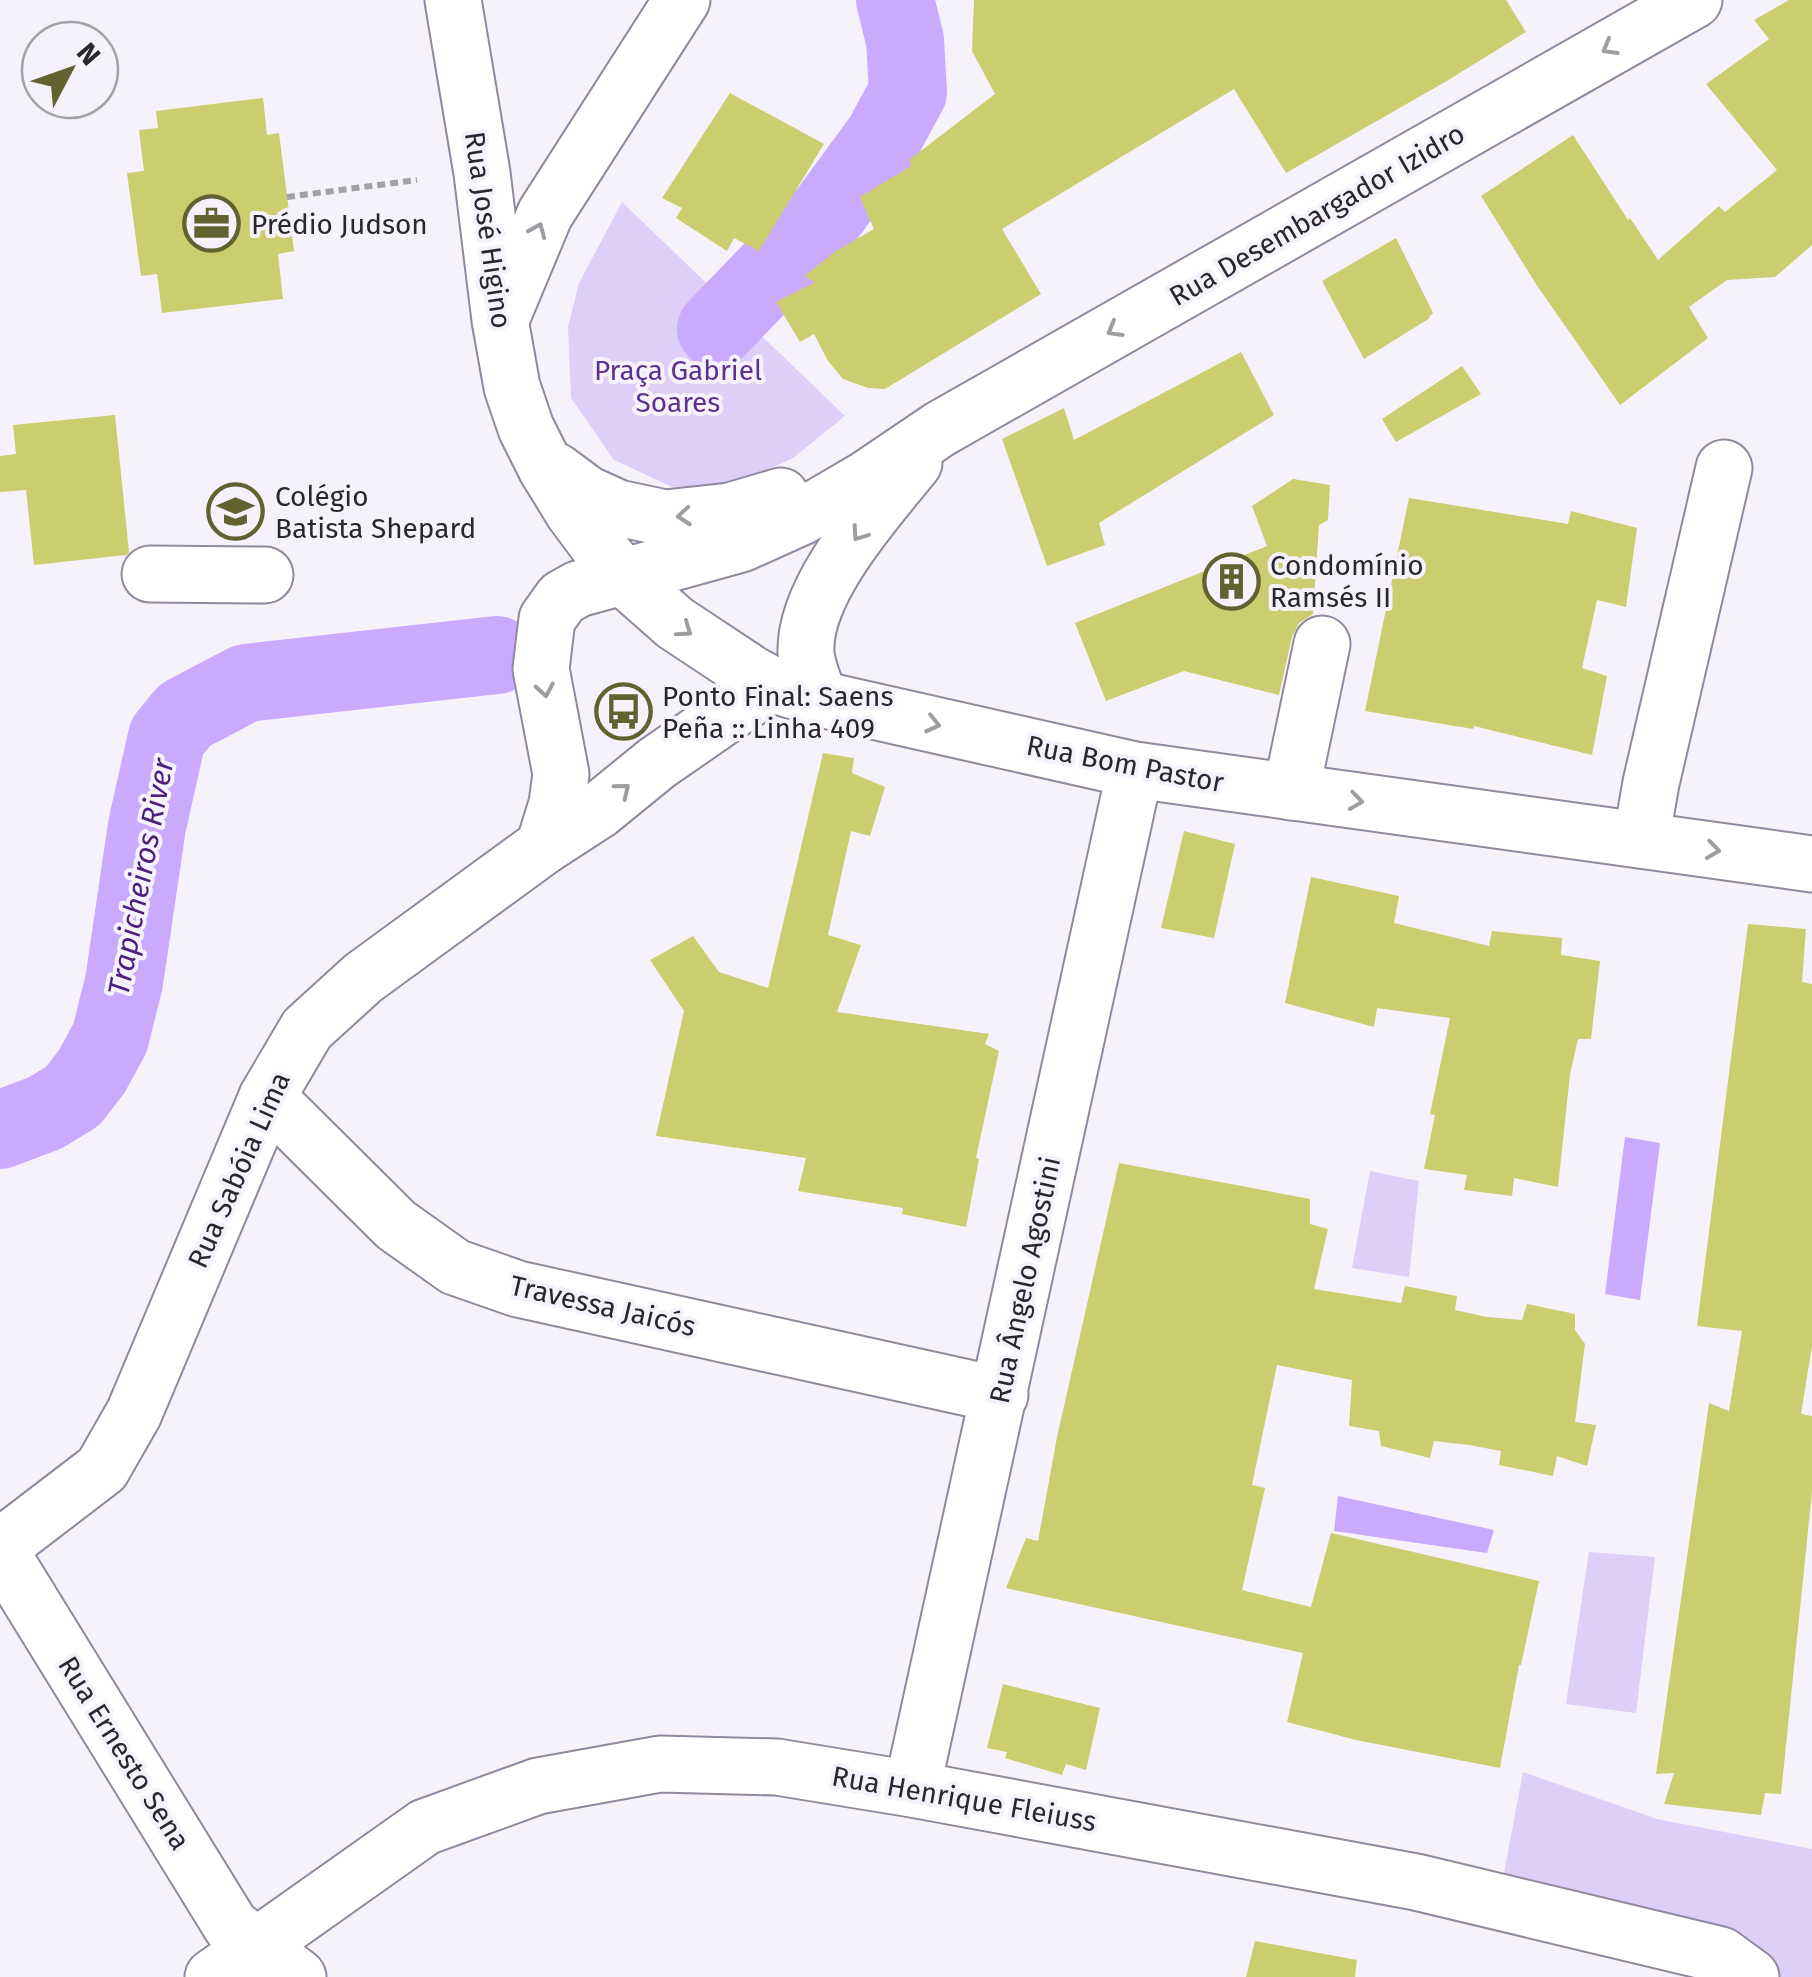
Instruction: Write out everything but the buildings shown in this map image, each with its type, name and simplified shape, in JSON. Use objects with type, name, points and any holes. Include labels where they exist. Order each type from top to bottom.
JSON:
[{"type":"street","name":"Rua José Higino","points":[[453,0],[512,387],[540,454]]},
{"type":"street","points":[[500,320],[545,214],[682,0]]},
{"type":"street","name":"Rua Desembargador Izidro","points":[[624,578],[742,544],[786,524],[940,430],[1694,0]]},
{"type":"street","points":[[795,691],[806,655],[810,621],[822,590],[860,532],[940,430]]},
{"type":"street","name":"Rua Desembargador Izidro","points":[[540,454],[562,477],[587,494],[618,508],[665,518],[730,512],[792,492],[940,430]]},
{"type":"street","name":"Rua Bom Pastor","points":[[540,454],[573,512],[624,578],[675,623],[752,674],[795,691],[1135,770],[1812,864]]},
{"type":"street","points":[[1641,840],[1724,468]]},
{"type":"street","points":[[150,574],[264,575]]},
{"type":"street","points":[[544,846],[557,804],[560,774],[542,669],[547,619],[568,594],[624,578]]},
{"type":"street","points":[[1290,792],[1322,644]]},
{"type":"street","name":"Rua Sabóia Lima","points":[[0,1549],[102,1468],[118,1441],[134,1413],[267,1097],[307,1029],[363,978],[598,810],[657,763],[795,691]]},
{"type":"street","name":"Rua Ângelo Agostini","points":[[912,1789],[1135,770]]},
{"type":"street","name":"Travessa Jaicós","points":[[267,1097],[396,1225],[455,1267],[518,1289],[1000,1395]]},
{"type":"street","name":"Rua Ernesto Sena","points":[[0,1549],[231,1926],[278,1962]]},
{"type":"street","name":"Rua Henrique Fleiuss","points":[[213,1977],[278,1962],[425,1827],[538,1786],[660,1764],[777,1767],[1416,1882],[1721,1955],[1751,1977]]},
{"type":"path","points":[[287,196],[417,180]]},
{"type":"green space","name":"Praça Gabriel Soares","points":[[622,202],[845,416],[793,458],[734,485],[681,491],[614,460],[571,398],[568,327],[579,283]]},
{"type":"green space","points":[[1370,1171],[1419,1181],[1409,1277],[1352,1268]]},
{"type":"green space","points":[[1589,1552],[1655,1557],[1636,1713],[1566,1704]]},
{"type":"green space","points":[[1523,1772],[1657,1819],[1812,1849],[1812,1977],[1770,1977],[1501,1889]]},
{"type":"shaded area","points":[[1625,1137],[1660,1143],[1640,1300],[1605,1294]]},
{"type":"shaded area","points":[[1338,1496],[1494,1530],[1487,1553],[1334,1531]]},
{"type":"waterway","name":"Trapicheiros River","points":[[716,329],[828,213],[883,138],[908,92],[905,40],[895,0]]},
{"type":"waterway","name":"Trapicheiros River","points":[[0,1130],[45,1113],[73,1096],[110,1038],[124,982],[147,826],[167,737],[185,715],[246,683],[497,655]]},
{"type":"place","name":"Prédio Judson","points":[[212,224]]},
{"type":"place","name":"Colégio Batista Shepard","points":[[236,512]]},
{"type":"place","name":"Condomínio Ramsés II","points":[[1231,581]]},
{"type":"place","name":"Ponto Final: Saens Peña :: Linha 409","points":[[623,712]]}]
